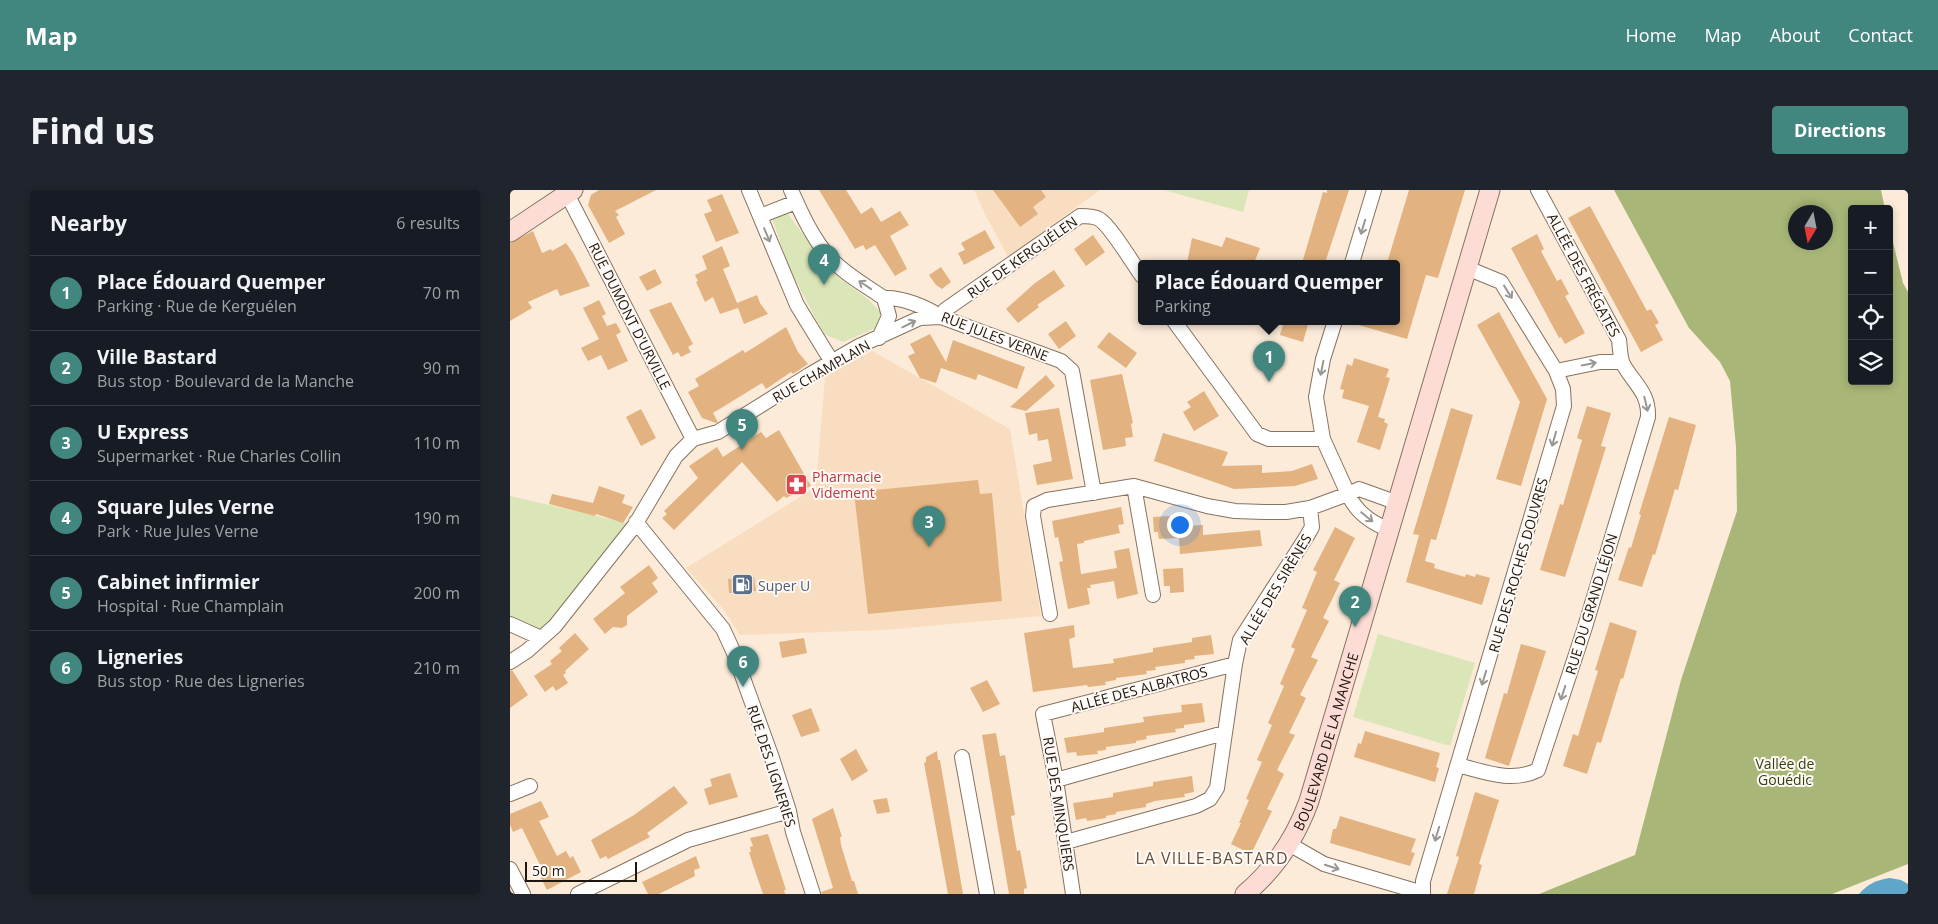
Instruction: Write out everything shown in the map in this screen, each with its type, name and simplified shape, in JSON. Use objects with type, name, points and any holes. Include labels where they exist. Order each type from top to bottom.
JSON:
[{"type":"street","points":[[748,190],[797,305],[832,362]]},
{"type":"street","points":[[1353,260],[1374,190]]},
{"type":"street","name":"BOULEVARD DE LA MANCHE","points":[[1245,894],[1272,868],[1303,820],[1490,190]]},
{"type":"street","name":"ALLÉE DES FRÉGATES","points":[[1538,190],[1619,340],[1622,362]]},
{"type":"street","points":[[510,232],[569,191]]},
{"type":"street","name":"RUE DUMONT D'URVILLE","points":[[569,191],[692,439]]},
{"type":"street","points":[[760,216],[794,196]]},
{"type":"street","name":"RUE JULES VERNE","points":[[794,196],[810,228],[830,258],[853,277],[884,298],[901,300],[934,312],[941,317],[1060,361],[1072,371],[1094,492]]},
{"type":"street","name":"RUE DE KERGUÉLEN","points":[[941,317],[945,310],[1080,216],[1090,216],[1099,219],[1107,226],[1138,270]]},
{"type":"street","name":"RUE DES ROCHES DOUVRES","points":[[1289,844],[1324,864],[1423,894],[1423,881],[1564,406],[1563,389],[1556,371],[1502,282],[1468,268]]},
{"type":"street","points":[[879,338],[889,316],[884,298]]},
{"type":"street","name":"RUE CHAMPLAIN","points":[[692,439],[718,432],[859,346],[920,318],[941,317]]},
{"type":"street","points":[[1177,325],[1257,434],[1269,439],[1323,439]]},
{"type":"street","points":[[1334,325],[1323,359],[1316,397],[1323,439],[1352,503],[1366,518],[1390,530]]},
{"type":"street","points":[[1556,371],[1600,362],[1622,362]]},
{"type":"street","name":"RUE DU GRAND LÉJON","points":[[1458,765],[1509,777],[1528,775],[1538,770],[1585,627],[1648,417],[1648,407],[1642,390],[1622,362]]},
{"type":"street","points":[[510,662],[528,651],[555,626],[636,522],[676,456],[692,439]]},
{"type":"street","points":[[1134,486],[1153,595]]},
{"type":"street","points":[[1050,614],[1033,516],[1034,506],[1048,500],[1134,486],[1208,506],[1235,511],[1286,512],[1310,508],[1359,489],[1398,503]]},
{"type":"street","name":"ALLÉE DES SIRÈNES","points":[[1066,842],[1196,806],[1210,799],[1217,788],[1224,733],[1240,640],[1312,527],[1310,508]]},
{"type":"street","name":"RUE DES LIGNERIES","points":[[636,522],[723,628],[740,668],[789,811],[793,832],[813,894]]},
{"type":"street","points":[[510,624],[541,638]]},
{"type":"street","name":"ALLÉE DES ALBATROS","points":[[1043,714],[1235,664]]},
{"type":"street","name":"RUE DES MINQUIERS","points":[[1043,714],[1056,780],[1073,894]]},
{"type":"street","points":[[1056,780],[1224,733]]},
{"type":"street","points":[[962,757],[987,894]]},
{"type":"street","points":[[510,794],[530,786]]},
{"type":"street","points":[[578,894],[688,840],[789,811]]},
{"type":"street","points":[[510,868],[522,894]]},
{"type":"shaded area","points":[[974,190],[1100,190],[1008,257]]},
{"type":"shaded area","points":[[872,351],[1010,429],[1041,616],[883,630],[740,635],[724,610],[686,568],[816,487],[825,377]]},
{"type":"green space","points":[[1164,190],[1249,190],[1243,212]]},
{"type":"green space","name":"Vallée de Gouédic","points":[[1614,190],[1881,190],[1884,205],[1848,205],[1848,385],[1893,385],[1893,242],[1903,283],[1908,292],[1908,864],[1832,894],[1539,894],[1635,855],[1681,680],[1737,511],[1736,447],[1730,381],[1720,362],[1689,328]]},
{"type":"green space","points":[[788,214],[830,271],[869,300],[881,313],[876,328],[843,342],[824,334],[790,270],[772,218]]},
{"type":"green space","points":[[510,496],[635,525],[541,638],[510,624]]},
{"type":"green space","points":[[1378,634],[1475,663],[1450,746],[1353,717]]},
{"type":"water","points":[[1890,878],[1901,880],[1908,884],[1908,894],[1859,894],[1873,883]]},
{"type":"building","points":[[599,190],[656,190],[615,211],[619,215],[616,217],[625,234],[609,243],[588,205],[591,195]]},
{"type":"building","points":[[819,190],[846,190],[861,214],[872,207],[881,222],[900,211],[909,225],[890,236],[907,269],[895,276],[875,245],[866,250],[863,245],[855,249]]},
{"type":"building","points":[[993,190],[1041,190],[1046,197],[1033,207],[1038,214],[1020,227]]},
{"type":"building","points":[[1327,190],[1349,190],[1326,260],[1303,260],[1323,192],[1327,193]]},
{"type":"building","points":[[1409,190],[1465,190],[1438,278],[1426,275],[1407,339],[1358,325],[1400,325],[1400,260],[1388,260]]},
{"type":"building","points":[[722,194],[739,233],[716,242],[704,214],[712,211],[707,200]]},
{"type":"building","points":[[1590,206],[1647,311],[1651,309],[1659,323],[1655,325],[1663,340],[1641,352],[1568,218]]},
{"type":"building","points":[[985,230],[995,248],[964,265],[958,253],[965,250],[961,243]]},
{"type":"building","points":[[533,231],[542,253],[551,249],[552,251],[566,243],[590,286],[560,296],[557,289],[528,302],[532,308],[510,321],[510,243]]},
{"type":"building","points":[[1537,234],[1544,249],[1541,251],[1557,281],[1561,279],[1569,294],[1565,296],[1585,333],[1565,344],[1561,337],[1559,338],[1511,248]]},
{"type":"building","points":[[1093,235],[1105,252],[1086,266],[1074,249]]},
{"type":"building","points":[[1226,237],[1260,248],[1255,260],[1188,260],[1192,238],[1222,247]]},
{"type":"building","points":[[722,246],[730,266],[723,269],[737,303],[757,295],[768,314],[744,324],[738,308],[720,314],[713,297],[705,302],[695,275],[707,269],[702,256]]},
{"type":"building","points":[[941,267],[951,282],[942,289],[936,285],[929,275]]},
{"type":"building","points":[[655,269],[662,283],[647,291],[639,277]]},
{"type":"building","points":[[1054,270],[1065,286],[1037,305],[1039,307],[1018,323],[1006,309],[1035,283]]},
{"type":"building","points":[[599,300],[606,314],[602,316],[607,326],[616,323],[621,332],[616,335],[628,361],[608,370],[601,355],[588,361],[581,348],[599,339],[583,308]]},
{"type":"building","points":[[671,302],[693,344],[688,347],[691,352],[681,357],[678,352],[673,355],[649,310]]},
{"type":"building","points":[[1499,312],[1547,399],[1521,486],[1496,479],[1520,402],[1477,325]]},
{"type":"building","points":[[1066,321],[1076,336],[1059,349],[1048,334]]},
{"type":"building","points":[[1283,325],[1308,325],[1303,342],[1280,335]]},
{"type":"building","points":[[786,327],[798,352],[808,364],[793,374],[791,372],[766,389],[762,383],[713,413],[718,422],[702,418],[688,392],[699,386],[695,379],[743,350],[745,353]]},
{"type":"building","points":[[1109,332],[1137,353],[1126,368],[1097,347]]},
{"type":"building","points":[[930,334],[946,362],[953,340],[1025,367],[1017,389],[978,374],[976,380],[941,368],[936,383],[920,378],[908,356],[915,353],[910,344]]},
{"type":"building","points":[[1354,358],[1389,369],[1386,377],[1390,378],[1378,417],[1385,419],[1384,422],[1388,424],[1380,450],[1357,442],[1369,406],[1342,398],[1344,390],[1340,389],[1347,364],[1352,366]]},
{"type":"building","points":[[1122,374],[1133,423],[1131,424],[1133,437],[1125,438],[1126,446],[1103,450],[1090,380]]},
{"type":"building","points":[[1046,375],[1055,386],[1026,411],[1010,407]]},
{"type":"building","points":[[1204,391],[1219,416],[1194,431],[1183,412],[1191,407],[1187,402]]},
{"type":"building","points":[[1587,406],[1611,413],[1601,446],[1606,447],[1565,577],[1540,570],[1560,504],[1563,505],[1582,440],[1577,438]]},
{"type":"building","points":[[1059,408],[1073,479],[1037,485],[1033,465],[1052,461],[1048,439],[1038,441],[1037,433],[1029,435],[1025,413]]},
{"type":"building","points":[[1451,408],[1473,415],[1436,540],[1431,539],[1425,561],[1435,564],[1434,568],[1465,577],[1466,574],[1475,577],[1476,574],[1490,578],[1482,605],[1406,582],[1419,535],[1413,534]]},
{"type":"building","points":[[641,409],[656,438],[641,446],[626,417]]},
{"type":"building","points":[[1669,417],[1696,425],[1678,490],[1675,489],[1655,555],[1653,554],[1642,587],[1618,580],[1629,547],[1631,548],[1641,515],[1639,514]]},
{"type":"building","points":[[779,430],[811,486],[786,498],[784,496],[777,502],[742,462],[674,530],[662,518],[667,514],[664,511],[698,478],[689,466],[717,447],[723,457],[761,432],[766,438]]},
{"type":"building","points":[[1163,433],[1228,452],[1222,466],[1262,465],[1262,473],[1292,471],[1312,464],[1318,479],[1295,486],[1234,489],[1154,461]]},
{"type":"building","points":[[978,480],[980,494],[992,493],[1002,601],[868,614],[854,492]]},
{"type":"building","points":[[599,486],[625,495],[622,503],[633,507],[623,523],[596,514],[595,516],[549,504],[552,494],[593,503]]},
{"type":"building","points":[[1121,507],[1124,524],[1118,525],[1120,533],[1077,544],[1081,574],[1117,568],[1114,551],[1129,548],[1138,594],[1117,599],[1114,581],[1090,585],[1091,588],[1087,588],[1090,604],[1068,609],[1059,562],[1063,561],[1058,537],[1055,538],[1052,521]]},
{"type":"building","points":[[1170,516],[1171,527],[1203,525],[1203,535],[1260,530],[1262,546],[1180,554],[1179,538],[1159,539],[1158,532],[1154,532],[1153,517]]},
{"type":"building","points":[[1335,527],[1355,538],[1334,580],[1340,583],[1323,618],[1329,621],[1311,657],[1318,660],[1300,695],[1306,698],[1289,733],[1295,735],[1277,770],[1284,774],[1267,809],[1272,811],[1251,854],[1231,844],[1241,823],[1239,823],[1249,800],[1246,799],[1262,762],[1257,760],[1272,725],[1268,723],[1284,686],[1280,684],[1295,649],[1291,647],[1307,610],[1302,608],[1317,572],[1313,570]]},
{"type":"building","points":[[649,565],[658,578],[652,583],[658,592],[627,616],[627,625],[622,628],[613,627],[605,634],[593,619],[625,593],[620,587]]},
{"type":"building","points":[[1183,568],[1184,592],[1170,593],[1170,586],[1164,586],[1163,569]]},
{"type":"building","name":"Super U","points":[[754,577],[756,591],[729,593],[728,579]]},
{"type":"building","points":[[1610,622],[1637,631],[1601,743],[1597,742],[1587,774],[1563,766],[1573,734],[1578,736],[1598,671],[1595,670]]},
{"type":"building","points":[[1074,625],[1075,637],[1069,639],[1073,668],[1114,663],[1113,659],[1153,652],[1153,648],[1192,642],[1192,638],[1211,635],[1214,654],[1194,656],[1195,659],[1185,660],[1185,663],[1155,667],[1156,670],[1146,671],[1147,674],[1116,678],[1116,680],[1105,682],[1106,685],[1088,687],[1087,685],[1033,692],[1024,633]]},
{"type":"building","points":[[575,633],[589,649],[565,671],[566,673],[563,675],[568,683],[556,691],[553,686],[545,692],[534,676],[552,664],[550,661],[562,651],[559,648]]},
{"type":"building","points":[[804,638],[807,653],[782,658],[779,642]]},
{"type":"building","points":[[1521,644],[1546,651],[1509,766],[1485,758],[1504,693],[1507,694]]},
{"type":"building","points":[[512,670],[528,695],[510,708],[510,671]]},
{"type":"building","points":[[987,680],[1000,704],[983,712],[970,688]]},
{"type":"building","points":[[1202,703],[1205,722],[1184,725],[1184,728],[1175,729],[1176,732],[1146,736],[1147,739],[1136,741],[1136,743],[1106,747],[1106,750],[1097,751],[1098,754],[1077,756],[1076,752],[1067,753],[1064,738],[1104,732],[1104,728],[1144,722],[1143,717],[1182,712],[1181,705]]},
{"type":"building","points":[[811,708],[820,731],[801,737],[792,715]]},
{"type":"building","points":[[1365,731],[1440,753],[1436,767],[1439,768],[1435,782],[1354,757],[1358,743],[1361,744]]},
{"type":"building","points":[[996,733],[1000,756],[1005,755],[1015,815],[1011,816],[1017,851],[1020,850],[1027,888],[1024,889],[1024,894],[1009,894],[982,735]]},
{"type":"building","points":[[856,749],[868,771],[852,781],[840,759]]},
{"type":"building","points":[[937,751],[963,894],[948,894],[924,763],[926,762],[926,757]]},
{"type":"building","points":[[730,773],[738,797],[709,805],[704,789],[712,786],[710,779]]},
{"type":"building","points":[[1192,776],[1194,792],[1184,794],[1185,797],[1155,801],[1146,804],[1146,807],[1116,812],[1116,814],[1106,816],[1106,818],[1087,821],[1086,818],[1076,820],[1073,803],[1113,797],[1113,793],[1153,786],[1153,782]]},
{"type":"building","points":[[674,786],[688,803],[647,833],[650,837],[608,859],[606,856],[600,859],[591,840],[634,815]]},
{"type":"building","points":[[1475,792],[1499,800],[1479,864],[1482,865],[1474,894],[1447,894],[1459,857],[1456,856]]},
{"type":"building","points":[[887,798],[890,812],[877,814],[873,800]]},
{"type":"building","points":[[541,801],[549,817],[539,821],[557,856],[566,851],[570,858],[573,856],[581,872],[547,890],[539,874],[543,871],[522,828],[513,832],[510,825],[510,814]]},
{"type":"building","points":[[833,808],[842,837],[840,837],[841,845],[858,894],[822,894],[821,892],[833,888],[812,819]]},
{"type":"building","points":[[1340,816],[1416,839],[1411,852],[1415,853],[1410,866],[1330,843],[1333,829],[1336,829]]},
{"type":"building","points":[[768,834],[786,890],[784,890],[785,894],[763,894],[749,852],[751,852],[750,847],[753,846],[750,838]]},
{"type":"building","points":[[696,856],[700,868],[694,870],[695,876],[659,894],[648,894],[642,882]]},
{"type":"place","name":"Square Jules Verne","points":[[824,285]]},
{"type":"place","name":"Place Édouard Quemper","points":[[1269,382]]},
{"type":"place","name":"Cabinet infirmier","points":[[742,450]]},
{"type":"place","name":"Pharmacie Videment","points":[[796,484]]},
{"type":"place","name":"U Express","points":[[929,547]]},
{"type":"place","name":"Super U","points":[[742,585]]},
{"type":"place","name":"Ville Bastard","points":[[1355,627]]},
{"type":"place","name":"Ligneries","points":[[743,687]]},
{"type":"district","name":"LA VILLE-BASTARD","points":[[1212,858]]}]
